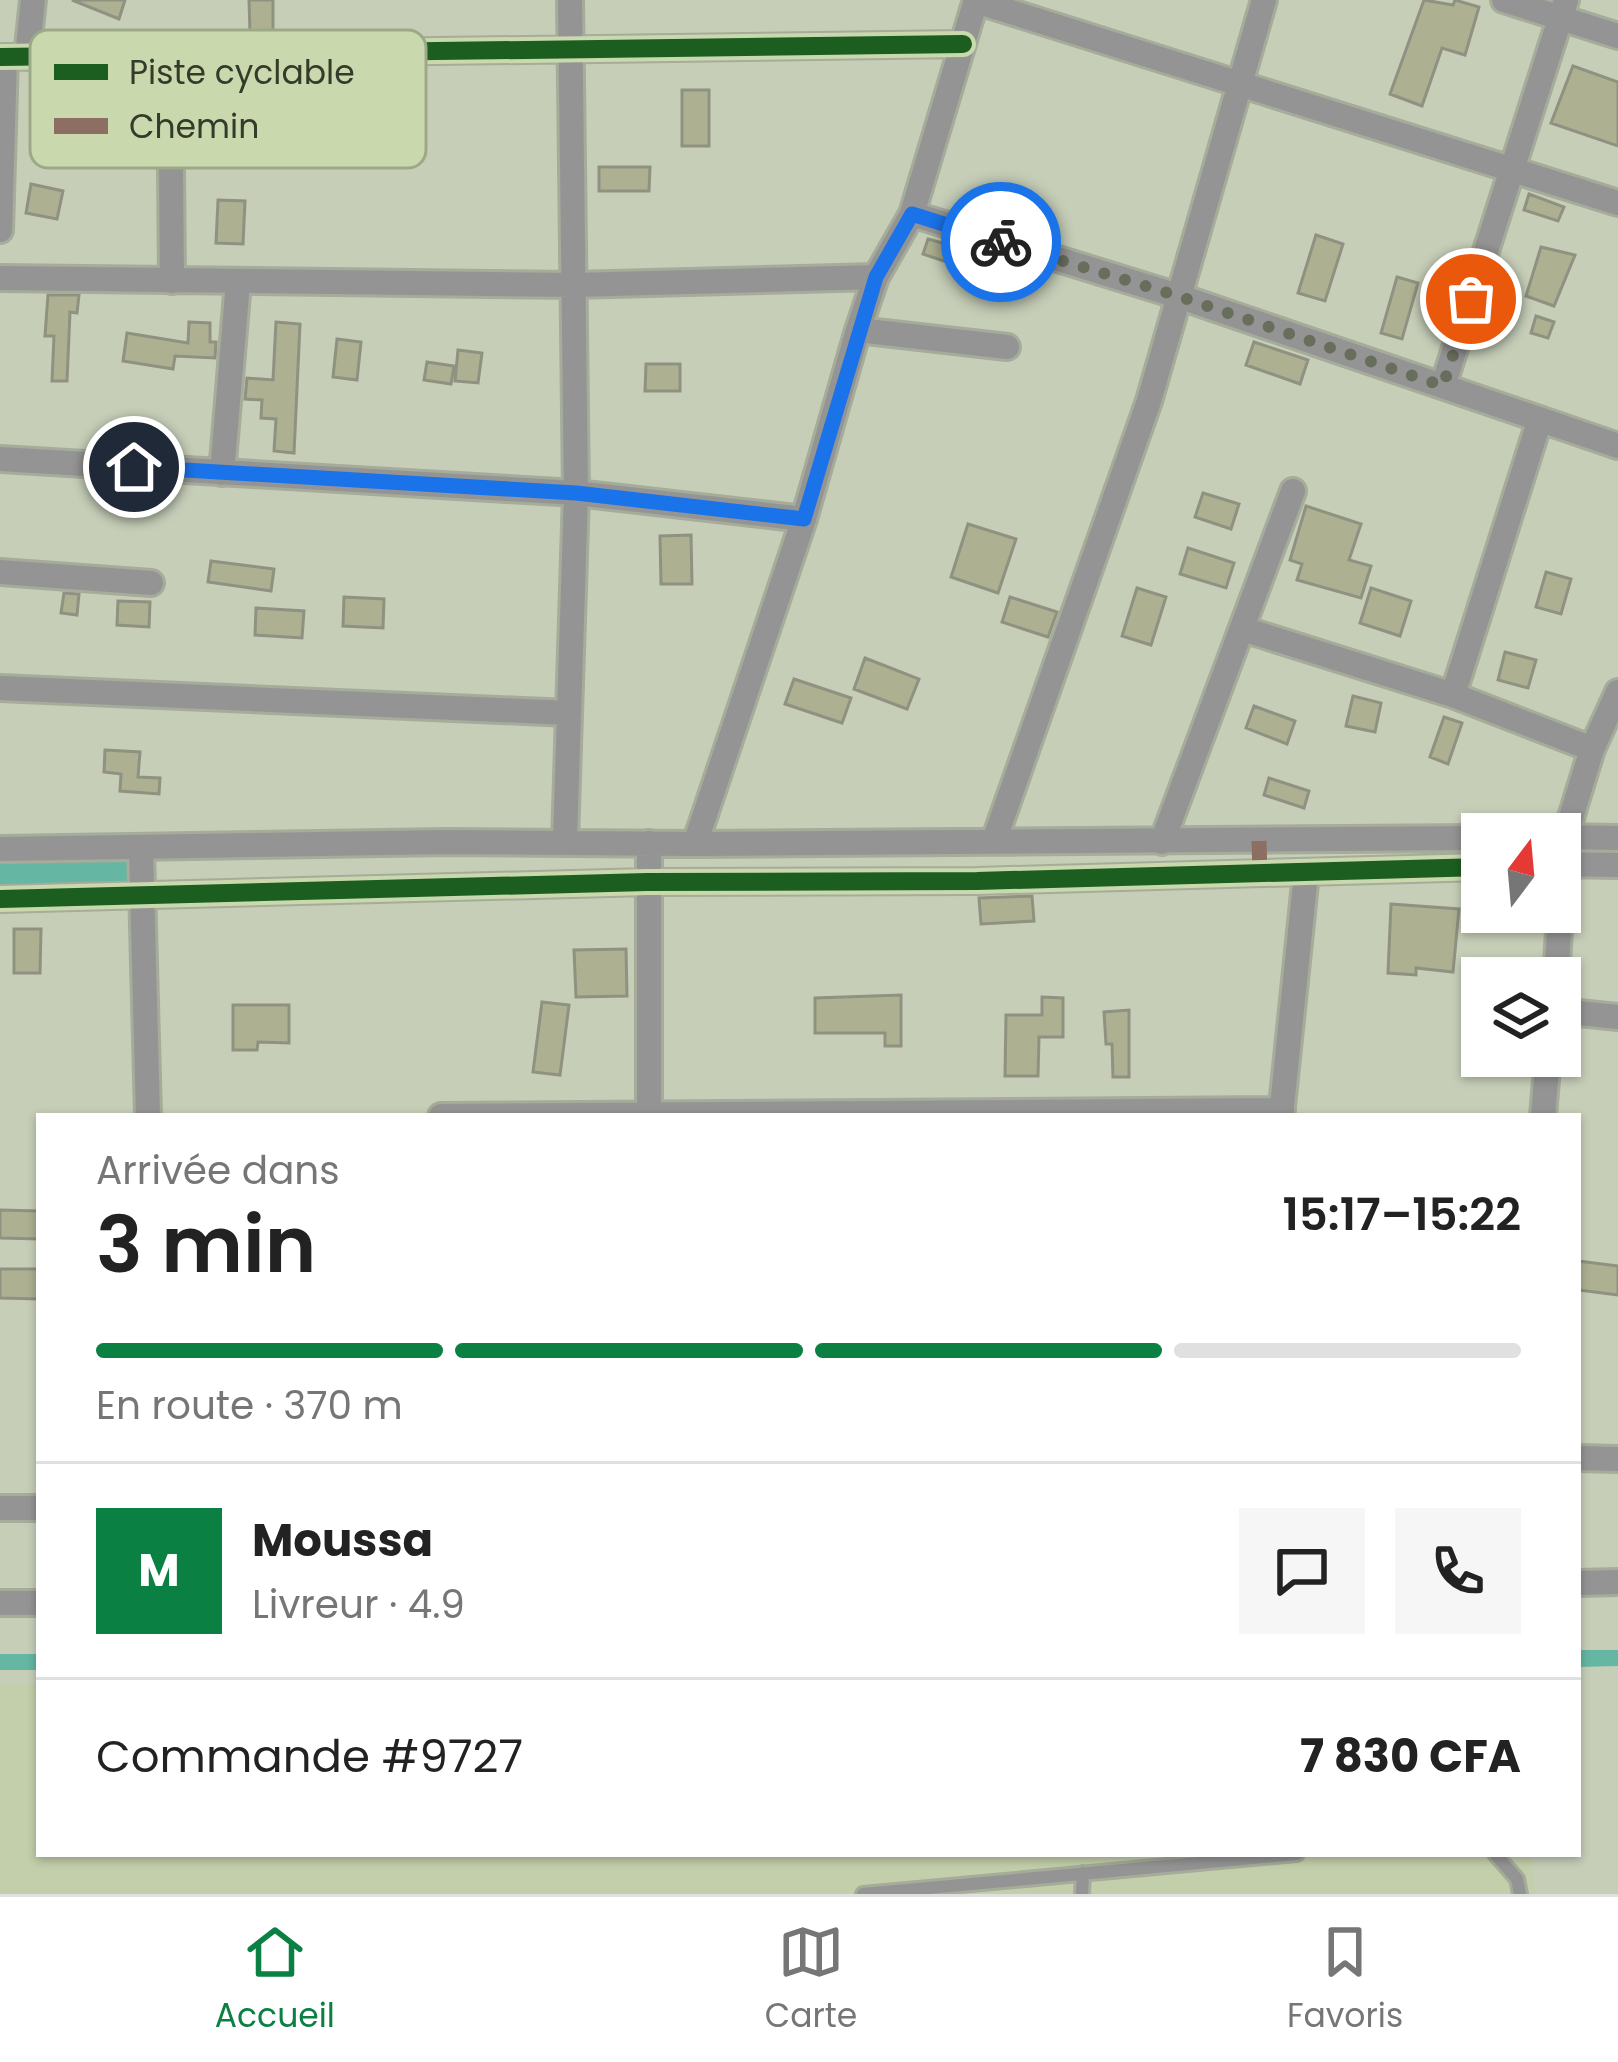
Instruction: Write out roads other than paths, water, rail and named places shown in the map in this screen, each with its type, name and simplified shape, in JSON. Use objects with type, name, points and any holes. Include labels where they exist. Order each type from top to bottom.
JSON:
[{"type":"street","points":[[0,230],[11,57],[33,0]]},
{"type":"street","points":[[565,841],[576,493],[570,0]]},
{"type":"street","points":[[994,841],[1149,401],[1264,0]]},
{"type":"street","points":[[1504,0],[1563,8],[1618,36]]},
{"type":"street","points":[[695,844],[804,519],[858,330],[876,277],[912,214],[976,1],[1618,203]]},
{"type":"street","points":[[1443,386],[1563,8]]},
{"type":"street","points":[[426,52],[963,44]]},
{"type":"street","points":[[171,168],[172,281]]},
{"type":"street","points":[[912,214],[1178,296],[1618,446]]},
{"type":"street","points":[[0,278],[574,285],[876,277]]},
{"type":"street","points":[[222,473],[238,282]]},
{"type":"street","points":[[858,330],[1007,347]]},
{"type":"street","points":[[1453,695],[1540,419]]},
{"type":"street","points":[[0,459],[576,493],[804,519]]},
{"type":"street","points":[[1162,842],[1293,491]]},
{"type":"street","points":[[0,572],[151,583]]},
{"type":"street","points":[[1244,629],[1453,695],[1592,749]]},
{"type":"street","points":[[0,688],[568,713]]},
{"type":"street","points":[[1571,813],[1618,692]]},
{"type":"street","points":[[1581,837],[1618,838]]},
{"type":"street","points":[[0,899],[142,872],[565,841],[1461,838]]},
{"type":"street","points":[[649,843],[649,1113]]},
{"type":"street","points":[[0,849],[142,872],[647,882],[977,881],[1461,868]]},
{"type":"street","points":[[1581,864],[1618,865]]},
{"type":"street","points":[[142,872],[148,1113]]},
{"type":"street","points":[[1281,1113],[1306,874]]},
{"type":"street","points":[[1581,1013],[1618,1017]]},
{"type":"street","points":[[1543,1113],[1547,1077]]},
{"type":"street","points":[[1581,1458],[1618,1459]]},
{"type":"street","points":[[0,1508],[36,1508]]},
{"type":"street","points":[[1581,1583],[1618,1582]]},
{"type":"street","points":[[0,1604],[36,1603]]},
{"type":"lane","points":[[863,1894],[1263,1857]]},
{"type":"lane","points":[[1498,1857],[1517,1880],[1520,1894]]},
{"type":"lane","points":[[1082,1894],[1083,1873]]},
{"type":"water","points":[[128,861],[139,872],[129,886],[0,889],[0,862]]},
{"type":"water","points":[[1581,1650],[1618,1650],[1618,1666],[1581,1667]]},
{"type":"water","points":[[0,1654],[36,1654],[36,1670],[0,1670]]}]
